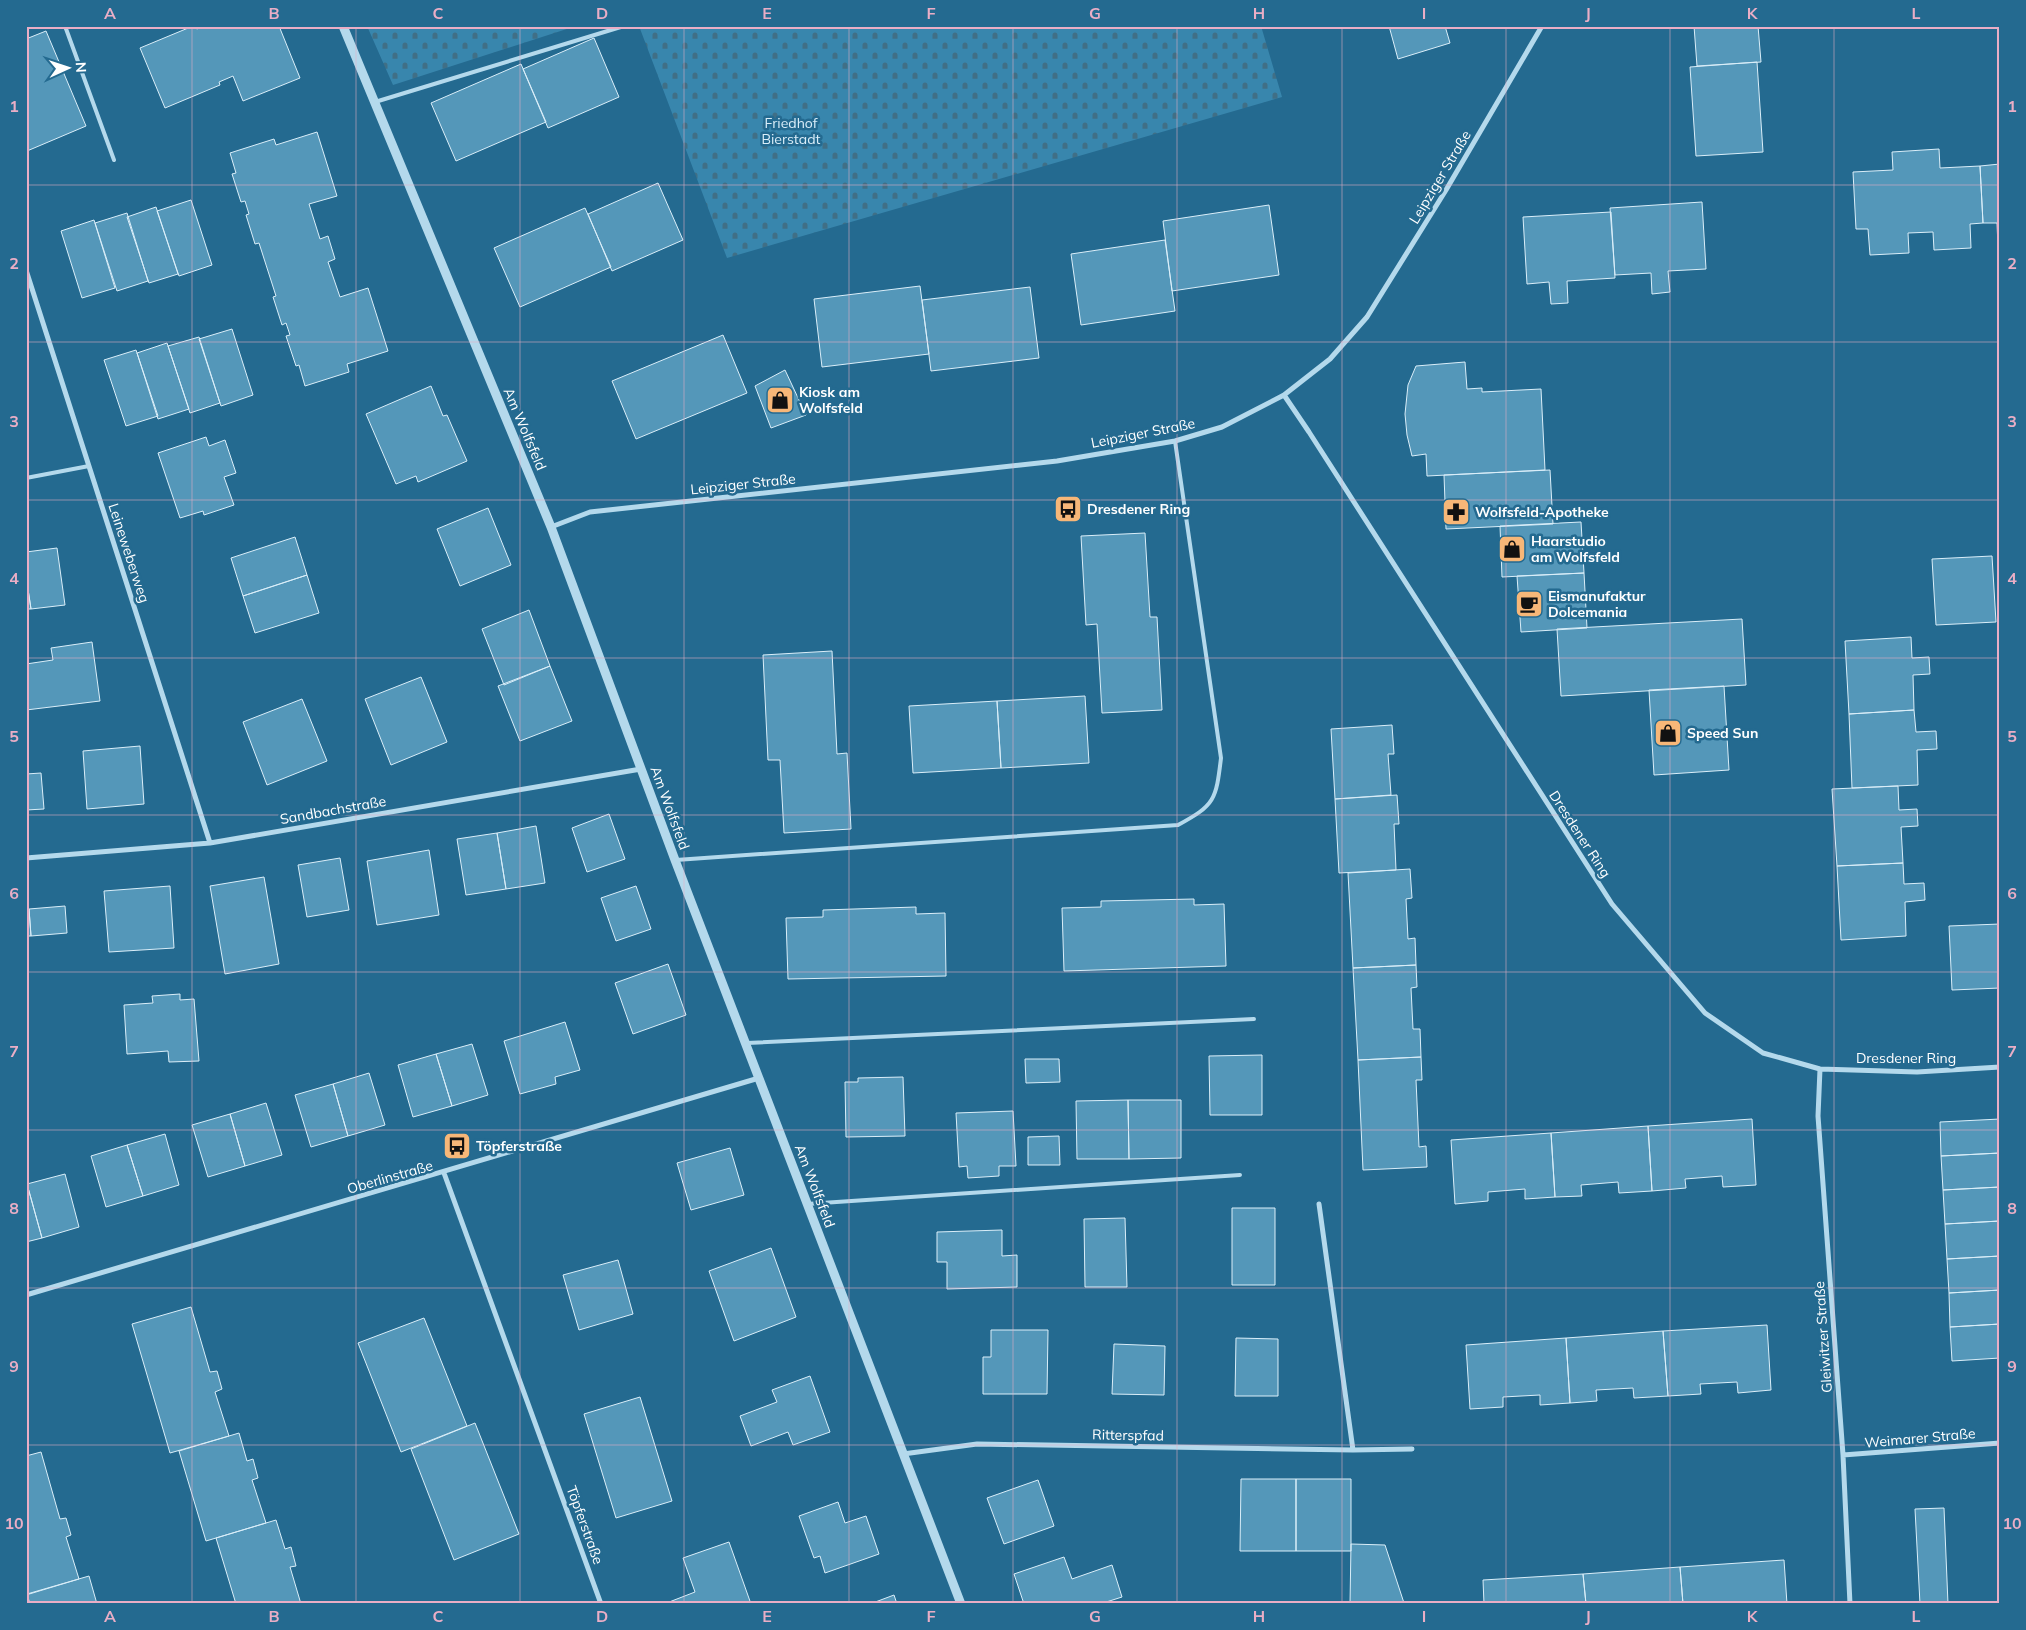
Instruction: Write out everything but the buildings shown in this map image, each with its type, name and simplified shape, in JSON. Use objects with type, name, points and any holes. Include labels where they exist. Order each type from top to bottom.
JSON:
[{"type":"street","name":"Am Wolfsfeld","points":[[342,26],[551,527],[675,860],[961,1604]]},
{"type":"street","name":"Leipziger Straße","points":[[551,527],[590,512],[1057,461],[1175,441],[1222,427],[1284,395],[1330,359],[1367,317],[1446,190],[1542,26]]},
{"type":"street","name":"Leineweberweg","points":[[26,270],[210,843]]},
{"type":"street","name":"Dresdener Ring","points":[[1284,395],[1612,904],[1705,1013],[1763,1053],[1820,1069],[1917,1072],[2000,1067]]},
{"type":"street","name":"Sandbachstraße","points":[[26,858],[210,843],[641,769]]},
{"type":"street","name":"Gleiwitzer Straße","points":[[1820,1069],[1818,1116],[1843,1455],[1850,1604]]},
{"type":"street","name":"Oberlinstraße","points":[[26,1295],[444,1173],[759,1078]]},
{"type":"street","name":"Töpferstraße","points":[[444,1173],[601,1604]]},
{"type":"street","points":[[1319,1204],[1353,1450]]},
{"type":"street","name":"Weimarer Straße","points":[[1843,1455],[2000,1443]]},
{"type":"street","name":"Ritterspfad","points":[[903,1454],[977,1444],[1353,1450],[1412,1449]]},
{"type":"lane","points":[[65,26],[114,160]]},
{"type":"lane","points":[[374,102],[624,26]]},
{"type":"lane","points":[[675,860],[1178,825],[1204,811],[1217,791],[1221,758],[1175,441]]},
{"type":"lane","points":[[26,478],[89,466]]},
{"type":"lane","points":[[745,1043],[1254,1019]]},
{"type":"lane","points":[[807,1204],[1240,1175]]},
{"type":"green space","points":[[367,26],[576,26],[393,85]]},
{"type":"green space","name":"Friedhof Bierstadt","points":[[639,26],[1261,26],[1282,97],[727,258]]},
{"type":"place","name":"Kiosk am Wolfsfeld","points":[[780,400]]},
{"type":"place","name":"Dresdener Ring","points":[[1068,509]]},
{"type":"place","name":"Wolfsfeld-Apotheke","points":[[1456,512]]},
{"type":"place","name":"Haarstudio am Wolfsfeld","points":[[1512,549]]},
{"type":"place","name":"Eismanufaktur Dolcemania","points":[[1529,604]]},
{"type":"place","name":"Speed Sun","points":[[1668,733]]},
{"type":"place","name":"Töpferstraße","points":[[457,1146]]}]
